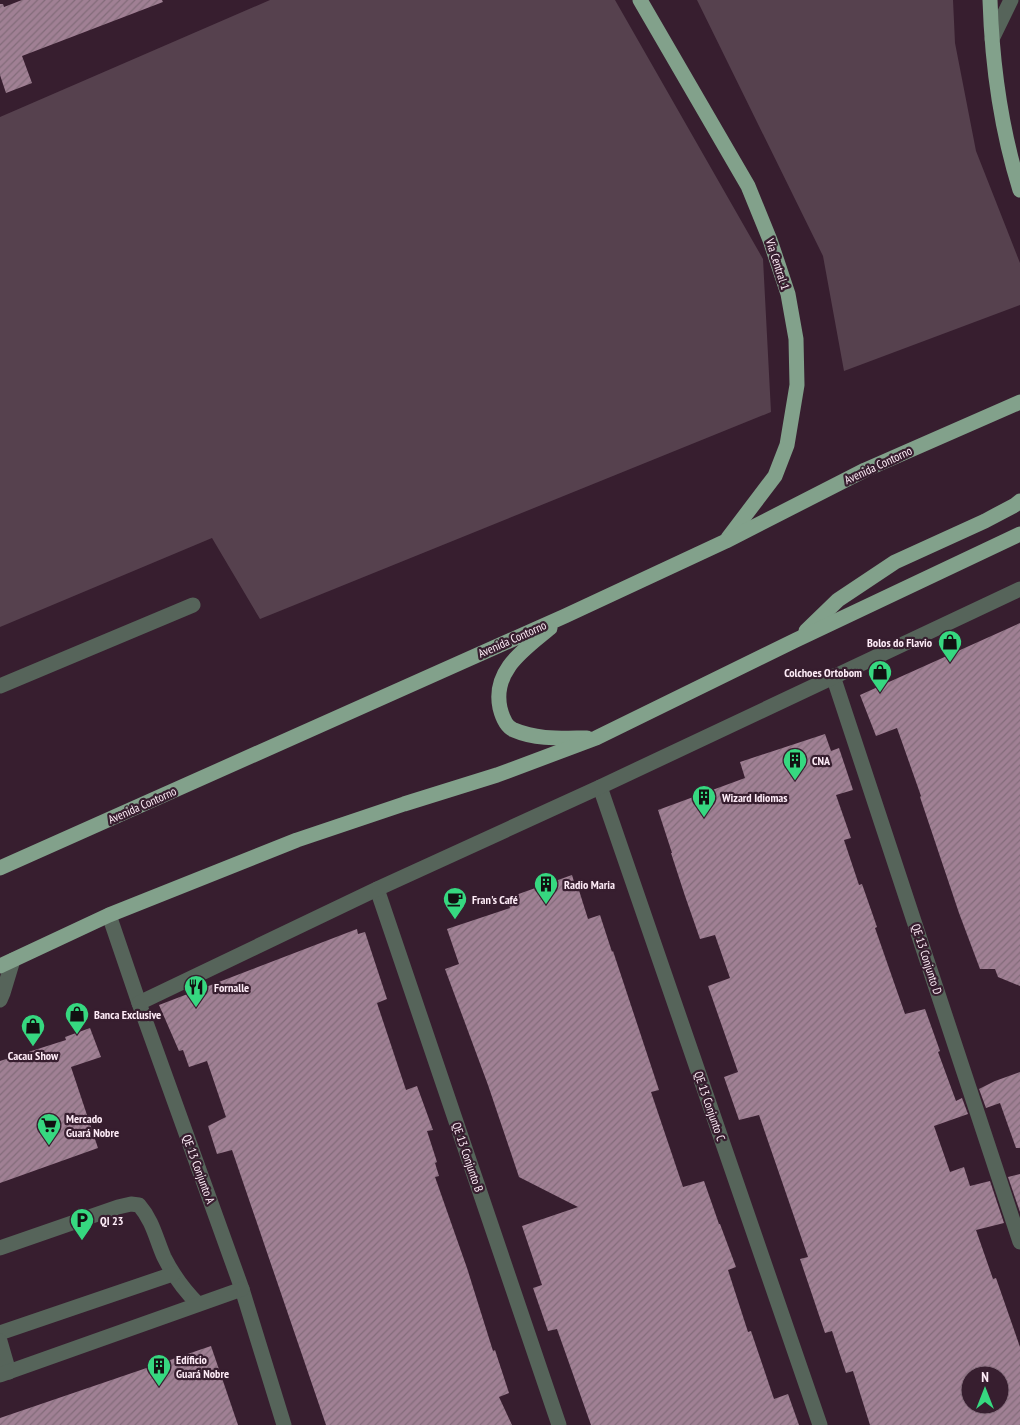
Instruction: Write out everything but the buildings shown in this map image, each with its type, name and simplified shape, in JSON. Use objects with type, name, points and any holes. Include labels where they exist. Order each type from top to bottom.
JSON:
[{"type":"main road","name":"Via Central 1","points":[[640,0],[748,186],[770,240],[788,294],[796,339],[797,384],[787,445],[776,476],[726,541]]},
{"type":"main road","points":[[990,0],[992,39],[1000,100],[1020,190]]},
{"type":"main road","name":"Avenida Contorno","points":[[0,868],[565,616],[726,541],[865,470],[1020,402]]},
{"type":"main road","points":[[796,640],[838,600],[895,562],[985,520],[1020,501]]},
{"type":"main road","points":[[6,963],[110,915],[297,840],[496,775],[596,738],[796,640],[1020,534]]},
{"type":"main road","points":[[565,616],[517,656],[503,674],[498,700],[502,717],[512,730],[536,737],[596,738]]},
{"type":"street","points":[[992,39],[1011,0]]},
{"type":"street","points":[[140,1003],[377,889],[600,787],[1020,589]]},
{"type":"street","points":[[0,686],[194,605]]},
{"type":"street","name":"QE 13 Conjunto D","points":[[834,676],[1020,1242]]},
{"type":"street","name":"QE 13 Conjunto C","points":[[600,787],[820,1425]]},
{"type":"street","name":"QE 13 Conjunto B","points":[[377,889],[558,1425]]},
{"type":"street","name":"QE 13 Conjunto A","points":[[110,915],[242,1289],[284,1425]]},
{"type":"street","points":[[0,1000],[6,963]]},
{"type":"street","points":[[0,1248],[118,1207],[131,1204],[139,1206],[147,1215],[173,1274],[186,1292],[198,1304]]},
{"type":"street","points":[[0,1333],[173,1274]]},
{"type":"street","points":[[0,1341],[5,1374],[242,1289]]},
{"type":"shaded area","points":[[270,0],[615,0],[763,259],[771,412],[260,619],[212,538],[0,627],[0,117]]},
{"type":"shaded area","points":[[697,0],[953,0],[955,43],[976,151],[1020,263],[1020,305],[844,371],[823,256]]},
{"type":"place","name":"Bolos do Flavio","points":[[950,663]]},
{"type":"place","name":"Colchoes Ortobom","points":[[880,693]]},
{"type":"place","name":"CNA","points":[[795,781]]},
{"type":"place","name":"Wizard Idiomas","points":[[704,818]]},
{"type":"place","name":"Radio Maria","points":[[546,905]]},
{"type":"place","name":"Fran's Café","points":[[455,920]]},
{"type":"place","name":"Fornalle","points":[[196,1008]]},
{"type":"place","name":"Banca Exclusive","points":[[77,1035]]},
{"type":"place","name":"Cacau Show","points":[[33,1047]]},
{"type":"place","name":"Mercado Guará Nobre","points":[[49,1146]]},
{"type":"place","name":"QI 23","points":[[82,1241]]},
{"type":"place","name":"Edíficio Guará Nobre","points":[[159,1387]]}]
